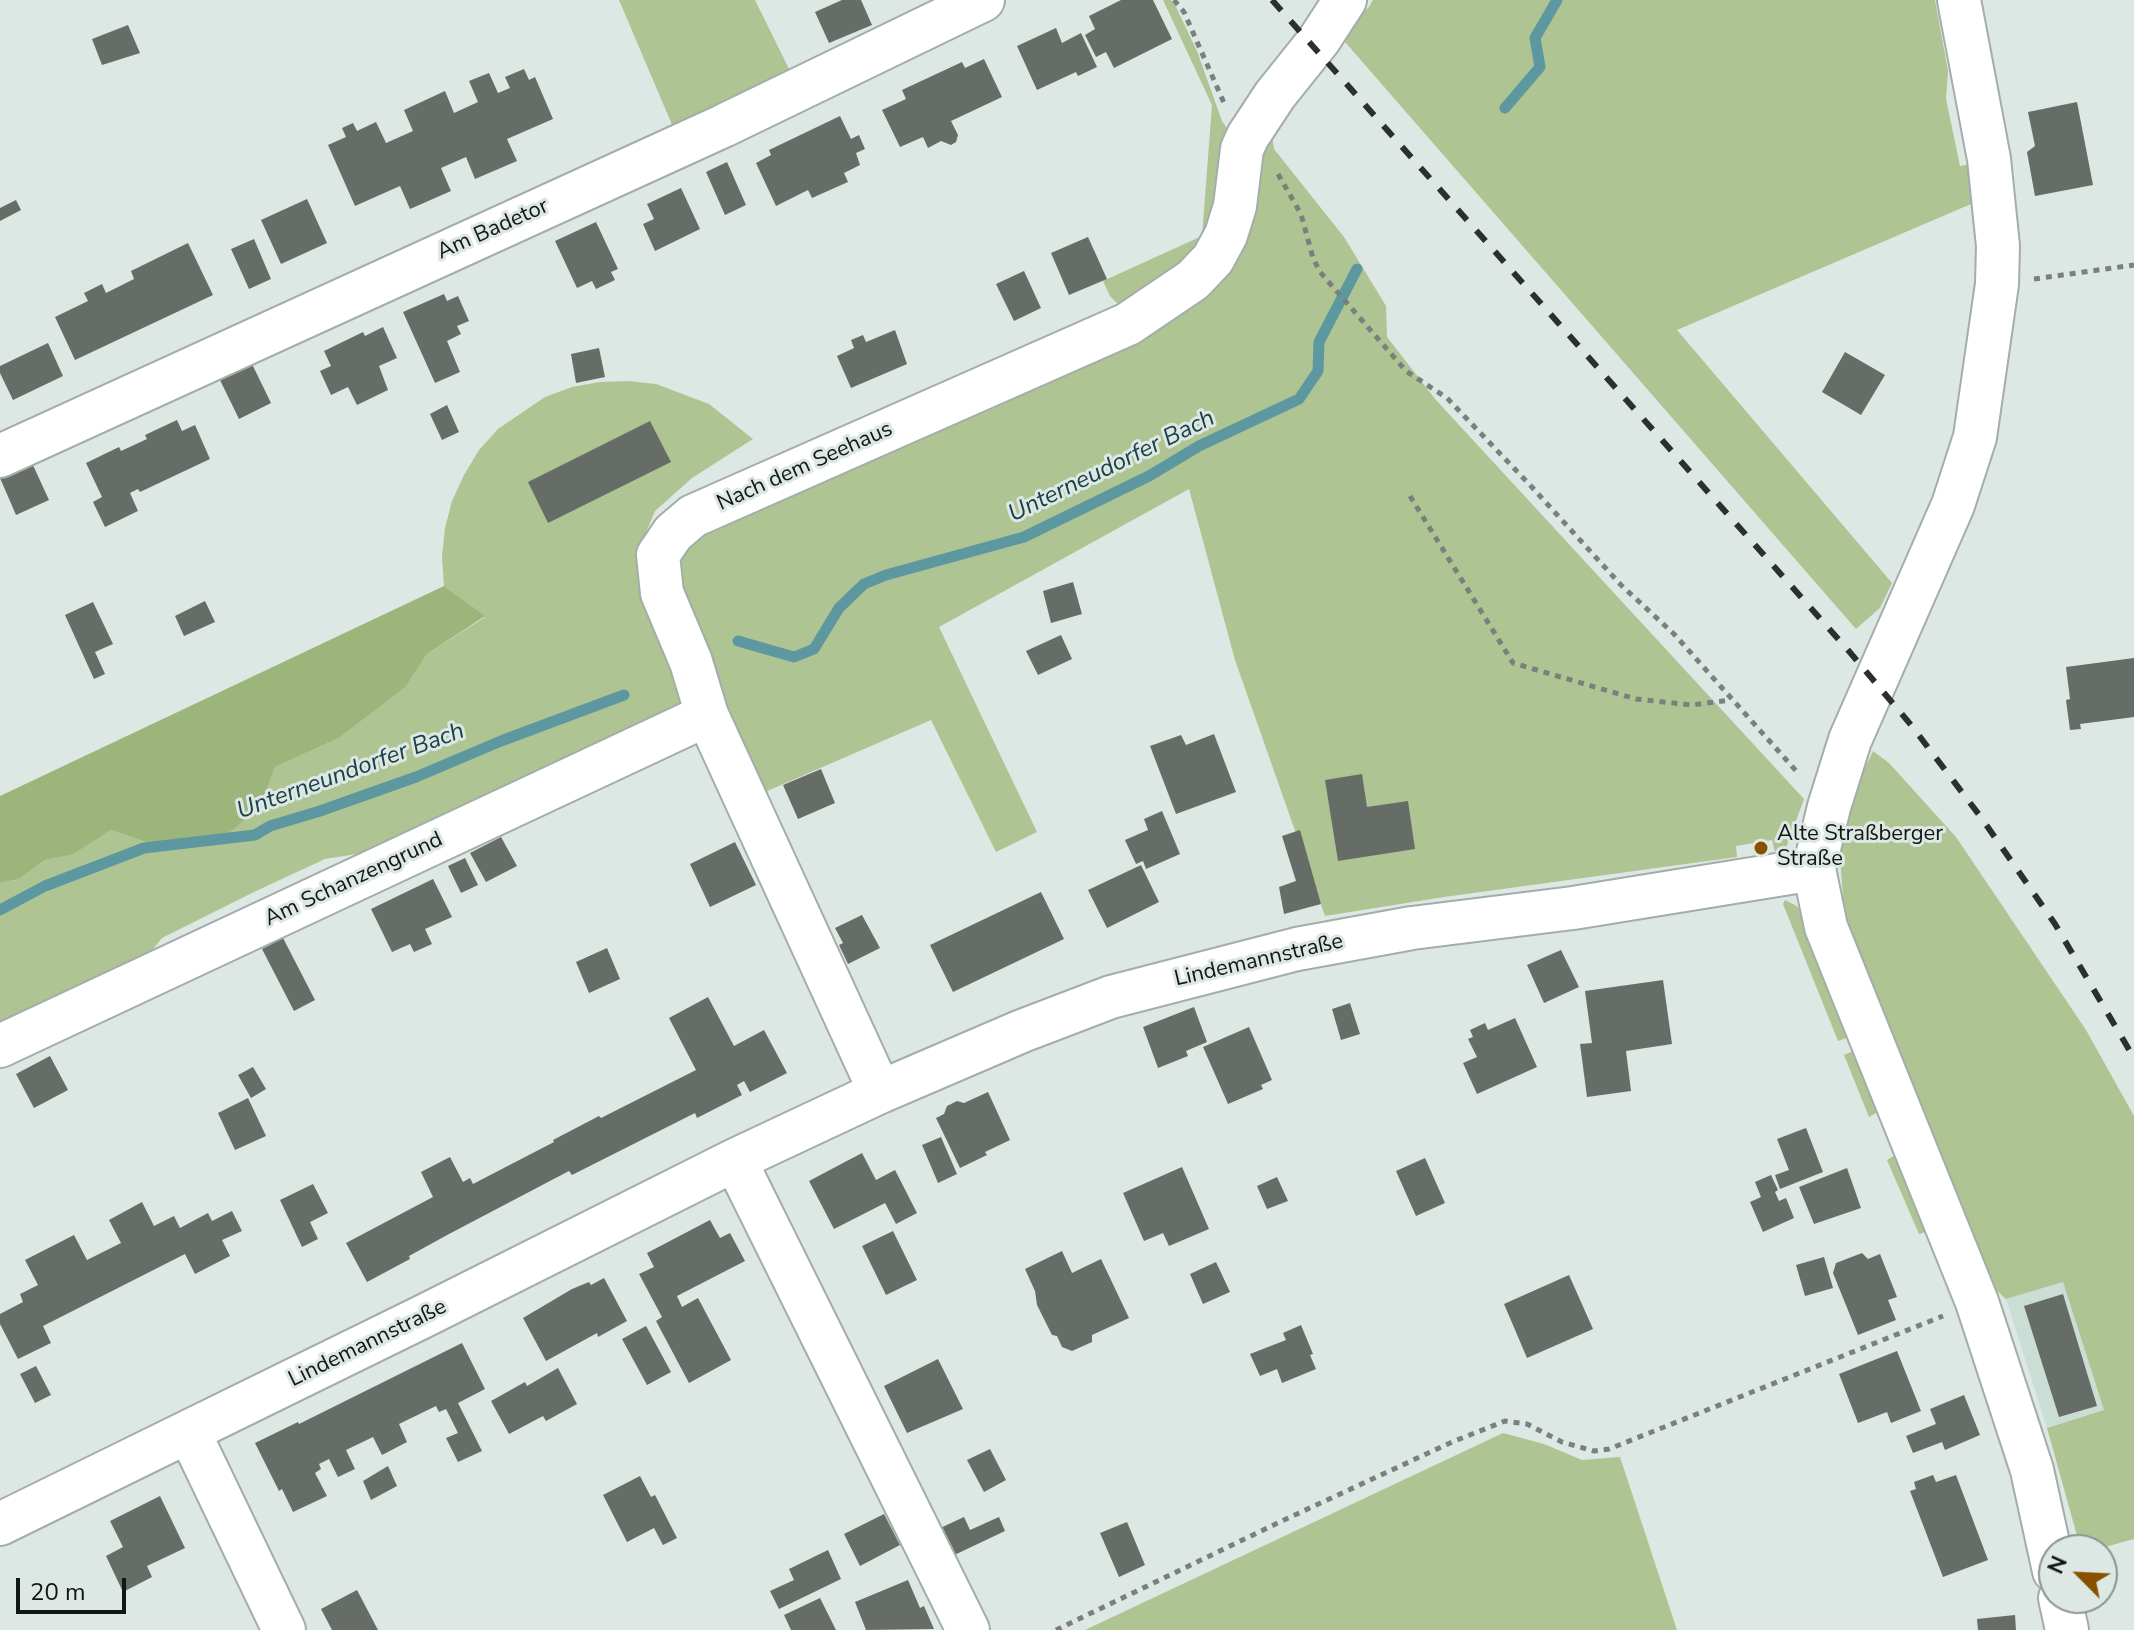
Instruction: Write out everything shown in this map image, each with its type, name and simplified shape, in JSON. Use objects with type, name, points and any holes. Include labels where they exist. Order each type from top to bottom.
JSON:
[{"type":"street","name":"Am Badetor","points":[[0,456],[723,126],[983,0]]},
{"type":"street","name":"Nach dem Seehaus","points":[[880,1092],[707,715],[691,662],[662,593],[658,555],[673,533],[693,516],[1128,324],[1193,280],[1213,259],[1226,235],[1235,206],[1242,149],[1248,136],[1345,0]]},
{"type":"street","points":[[1959,0],[1989,159],[1998,246],[1997,284],[1975,437],[1953,505],[1850,740],[1814,869],[1826,927],[1977,1302],[2032,1470],[2046,1534]]},
{"type":"street","name":"Am Schanzengrund","points":[[0,1046],[707,715]]},
{"type":"street","name":"Lindemannstraße","points":[[0,1524],[735,1160],[880,1092],[1022,1031],[1111,997],[1297,949],[1412,928],[1573,908],[1814,869]]},
{"type":"street","points":[[735,1160],[968,1630]]},
{"type":"street","points":[[189,1432],[284,1630]]},
{"type":"path","points":[[1174,0],[1184,12],[1232,121],[1248,136],[1284,182],[1301,214],[1320,272],[1406,371],[1447,398],[1621,585],[1674,634],[1829,807]]},
{"type":"path","points":[[1997,284],[2134,265]]},
{"type":"path","points":[[1410,496],[1513,663],[1636,699],[1692,705],[1731,700]]},
{"type":"path","points":[[1056,1630],[1452,1442],[1505,1421],[1527,1424],[1562,1442],[1594,1451],[1609,1449],[1977,1302]]},
{"type":"shaded area","points":[[2063,1282],[2104,1410],[2047,1428],[2006,1299]]},
{"type":"green space","points":[[619,0],[755,0],[791,73],[673,127]]},
{"type":"green space","points":[[1163,0],[1171,0],[1175,5],[1197,51],[1222,121],[1238,144],[1211,245],[1121,307],[1110,296],[1103,281],[1202,236],[1212,105]]},
{"type":"green space","points":[[1373,0],[1935,0],[1948,71],[1946,99],[1960,166],[1971,164],[1971,204],[1677,330],[1892,583],[1880,608],[1856,629],[1339,35]]},
{"type":"green space","points":[[1269,117],[1274,149],[1344,237],[1386,306],[1387,337],[1436,400],[1804,799],[1785,851],[1775,852],[1772,840],[1736,846],[1737,857],[1325,916],[1235,660],[1189,489],[939,627],[1037,832],[996,852],[931,720],[765,792],[727,718],[671,574],[684,545],[716,516],[1162,310]]},
{"type":"green space","points":[[628,381],[656,384],[709,404],[753,439],[692,478],[655,511],[637,554],[640,587],[655,602],[684,708],[363,853],[325,859],[256,891],[162,938],[137,969],[0,1032],[0,883],[19,879],[45,860],[73,853],[111,830],[163,848],[258,808],[275,767],[339,738],[404,687],[427,654],[485,617],[444,586],[442,557],[452,501],[479,450],[498,429],[545,397],[572,387]]},
{"type":"green space","points":[[444,586],[485,616],[427,654],[405,687],[339,738],[275,767],[259,808],[214,845],[163,848],[111,830],[73,854],[45,860],[19,879],[0,883],[0,796]]},
{"type":"green space","points":[[1873,751],[1889,763],[1956,837],[2086,1030],[2134,1116],[2134,1539],[2118,1543],[2118,1534],[2077,1534],[2047,1428],[2104,1410],[2063,1282],[2006,1299],[1996,1290],[1890,1046],[1845,922],[1840,858],[1851,798]]},
{"type":"green space","points":[[1785,900],[1812,919],[1854,1035],[1838,1041],[1783,904]]},
{"type":"green space","points":[[1860,1048],[1883,1109],[1869,1117],[1844,1055]]},
{"type":"green space","points":[[1897,1154],[1936,1229],[1919,1234],[1887,1160]]},
{"type":"green space","points":[[1503,1433],[1544,1444],[1582,1460],[1620,1457],[1677,1630],[1085,1630]]},
{"type":"building","points":[[842,0],[861,0],[872,25],[829,43],[815,12]]},
{"type":"building","points":[[1121,0],[1153,0],[1172,39],[1114,68],[1106,52],[1096,57],[1085,35],[1095,29],[1089,16]]},
{"type":"building","points":[[128,25],[140,53],[102,65],[92,39]]},
{"type":"building","points":[[1056,28],[1062,43],[1081,33],[1097,67],[1078,76],[1076,72],[1037,90],[1017,46]]},
{"type":"building","points":[[984,59],[1002,97],[951,121],[958,135],[951,145],[941,141],[928,148],[923,137],[900,147],[882,110],[906,99],[902,90],[962,62],[965,68]]},
{"type":"building","points":[[524,69],[529,80],[535,77],[553,119],[507,139],[517,161],[475,179],[466,157],[441,168],[451,191],[410,209],[400,186],[355,206],[328,145],[346,137],[342,128],[353,123],[357,131],[376,122],[386,143],[413,131],[404,110],[445,91],[454,113],[478,102],[469,81],[489,73],[498,93],[510,88],[505,77]]},
{"type":"building","points":[[2077,102],[2093,185],[2035,196],[2027,152],[2035,146],[2028,112]]},
{"type":"building","points":[[840,116],[851,139],[859,135],[865,149],[856,153],[860,165],[844,173],[848,182],[812,198],[808,190],[776,206],[756,163],[771,155],[769,150]]},
{"type":"building","points":[[727,162],[746,205],[725,215],[706,172]]},
{"type":"building","points":[[681,188],[700,229],[655,251],[643,224],[654,219],[647,204]]},
{"type":"building","points":[[307,199],[327,243],[281,264],[261,220]]},
{"type":"building","points":[[16,200],[21,210],[0,221],[0,208]]},
{"type":"building","points":[[596,222],[618,269],[611,272],[615,280],[596,289],[592,281],[577,288],[555,241]]},
{"type":"building","points":[[1088,237],[1107,279],[1069,295],[1051,253]]},
{"type":"building","points":[[254,239],[271,279],[249,289],[231,249]]},
{"type":"building","points":[[188,243],[213,295],[75,360],[55,317],[88,301],[84,293],[102,284],[106,293],[134,279],[131,271]]},
{"type":"building","points":[[1024,271],[1041,308],[1014,321],[996,284]]},
{"type":"building","points":[[444,294],[447,301],[458,296],[469,321],[457,326],[461,334],[447,341],[460,372],[435,383],[403,312]]},
{"type":"building","points":[[383,327],[397,358],[379,366],[388,390],[357,405],[348,387],[331,395],[320,371],[331,366],[324,351],[363,332],[365,336]]},
{"type":"building","points":[[895,330],[907,364],[851,388],[837,356],[854,348],[851,340],[863,335],[866,342]]},
{"type":"building","points":[[48,343],[63,376],[13,400],[0,373],[0,366]]},
{"type":"building","points":[[599,348],[605,377],[576,383],[571,354]]},
{"type":"building","points":[[1845,352],[1885,375],[1861,415],[1822,392]]},
{"type":"building","points":[[252,364],[271,403],[239,419],[220,380]]},
{"type":"building","points":[[447,405],[459,432],[442,440],[430,414]]},
{"type":"building","points":[[177,420],[182,431],[195,425],[210,459],[140,492],[138,489],[130,493],[138,511],[105,527],[93,502],[102,497],[86,463],[119,447],[121,451],[147,439],[145,435]]},
{"type":"building","points":[[650,421],[671,462],[548,523],[528,482]]},
{"type":"building","points":[[32,463],[49,500],[16,515],[0,478]]},
{"type":"building","points":[[1073,582],[1082,614],[1051,623],[1043,591]]},
{"type":"building","points":[[205,601],[215,622],[184,636],[175,616]]},
{"type":"building","points":[[93,602],[113,644],[95,652],[105,674],[94,679],[65,615]]},
{"type":"building","points":[[1061,635],[1072,659],[1038,675],[1026,651]]},
{"type":"building","points":[[2134,658],[2134,717],[2080,724],[2081,729],[2070,730],[2066,667]]},
{"type":"building","points":[[1214,734],[1236,792],[1176,814],[1150,746],[1181,735],[1186,745]]},
{"type":"building","points":[[821,769],[835,803],[798,819],[783,785]]},
{"type":"building","points":[[1362,774],[1367,807],[1408,801],[1415,849],[1338,861],[1325,780]]},
{"type":"building","points":[[1162,811],[1180,854],[1146,869],[1143,861],[1136,864],[1125,840],[1148,830],[1144,819]]},
{"type":"building","points":[[1300,830],[1321,904],[1284,914],[1279,887],[1296,881],[1282,836]]},
{"type":"building","points":[[501,837],[517,866],[486,882],[470,853]]},
{"type":"building","points":[[735,842],[756,885],[710,907],[690,864]]},
{"type":"building","points":[[465,858],[478,885],[461,893],[448,866]]},
{"type":"building","points":[[1141,865],[1159,902],[1107,928],[1088,890]]},
{"type":"building","points":[[433,879],[452,917],[425,929],[432,944],[414,952],[410,944],[392,952],[371,909]]},
{"type":"building","points":[[1041,892],[1064,939],[953,992],[930,945]]},
{"type":"building","points":[[862,915],[880,948],[848,964],[839,945],[843,943],[835,928]]},
{"type":"building","points":[[283,938],[315,1000],[294,1011],[262,949]]},
{"type":"building","points":[[607,948],[620,979],[589,993],[576,962]]},
{"type":"building","points":[[1561,950],[1579,987],[1544,1003],[1527,965]]},
{"type":"building","points":[[1663,980],[1672,1044],[1626,1051],[1631,1091],[1587,1097],[1580,1044],[1592,1043],[1585,991]]},
{"type":"building","points":[[708,997],[734,1046],[764,1030],[787,1073],[750,1092],[744,1081],[737,1085],[742,1095],[697,1118],[695,1113],[572,1175],[569,1171],[449,1234],[367,1282],[346,1243],[433,1197],[421,1172],[450,1157],[463,1182],[470,1178],[473,1184],[599,1116],[601,1118],[696,1070],[669,1018]]},
{"type":"building","points":[[1350,1003],[1360,1034],[1341,1040],[1332,1009]]},
{"type":"building","points":[[1194,1007],[1207,1042],[1186,1051],[1188,1056],[1158,1068],[1143,1027]]},
{"type":"building","points":[[1515,1018],[1537,1067],[1477,1094],[1463,1063],[1477,1057],[1468,1039],[1473,1037],[1470,1030],[1485,1023],[1488,1030]]},
{"type":"building","points":[[1249,1027],[1272,1080],[1261,1085],[1263,1089],[1228,1104],[1203,1047]]},
{"type":"building","points":[[50,1056],[68,1090],[34,1108],[16,1074]]},
{"type":"building","points":[[253,1067],[266,1089],[251,1098],[238,1075]]},
{"type":"building","points":[[988,1092],[1010,1140],[960,1168],[936,1118],[944,1114],[947,1106],[957,1101],[964,1103]]},
{"type":"building","points":[[248,1098],[266,1136],[235,1150],[218,1113]]},
{"type":"building","points":[[1806,1128],[1823,1172],[1780,1189],[1775,1175],[1789,1170],[1777,1139]]},
{"type":"building","points":[[941,1137],[957,1174],[938,1183],[922,1145]]},
{"type":"building","points":[[862,1153],[876,1180],[895,1170],[917,1213],[896,1224],[885,1203],[834,1229],[809,1181]]},
{"type":"building","points":[[1425,1158],[1445,1203],[1416,1216],[1396,1171]]},
{"type":"building","points":[[1182,1167],[1209,1229],[1169,1246],[1163,1233],[1144,1241],[1123,1193]]},
{"type":"building","points":[[1847,1168],[1861,1208],[1814,1224],[1799,1187]]},
{"type":"building","points":[[1771,1175],[1779,1201],[1786,1198],[1794,1218],[1763,1232],[1750,1202],[1761,1197],[1755,1182]]},
{"type":"building","points":[[1277,1177],[1288,1201],[1267,1209],[1257,1186]]},
{"type":"building","points":[[313,1184],[328,1213],[310,1222],[318,1239],[302,1247],[280,1200]]},
{"type":"building","points":[[142,1202],[154,1226],[174,1216],[180,1228],[208,1213],[212,1221],[232,1211],[242,1231],[222,1240],[230,1256],[195,1274],[185,1254],[43,1326],[51,1343],[18,1359],[0,1324],[0,1314],[23,1302],[20,1294],[38,1285],[25,1260],[74,1235],[87,1260],[121,1243],[109,1220]]},
{"type":"building","points":[[710,1220],[720,1238],[730,1233],[745,1261],[677,1296],[682,1307],[698,1298],[731,1360],[689,1383],[656,1321],[662,1317],[639,1274],[654,1267],[647,1253]]},
{"type":"building","points":[[893,1231],[917,1280],[886,1295],[862,1246]]},
{"type":"building","points":[[1062,1251],[1072,1273],[1101,1259],[1129,1318],[1092,1335],[1092,1342],[1072,1351],[1062,1347],[1057,1336],[1052,1335],[1037,1305],[1035,1291],[1025,1269]]},
{"type":"building","points":[[1862,1253],[1868,1259],[1880,1254],[1897,1297],[1888,1300],[1896,1320],[1858,1335],[1833,1273],[1836,1263]]},
{"type":"building","points":[[1824,1257],[1833,1288],[1805,1296],[1796,1265]]},
{"type":"building","points":[[1216,1262],[1230,1292],[1203,1304],[1190,1274]]},
{"type":"building","points":[[1569,1275],[1593,1329],[1527,1358],[1504,1304]]},
{"type":"building","points":[[604,1278],[627,1321],[598,1337],[597,1333],[546,1361],[523,1318],[572,1289]]},
{"type":"building","points":[[2063,1294],[2097,1406],[2059,1417],[2024,1306]]},
{"type":"building","points":[[1301,1325],[1316,1369],[1282,1383],[1277,1369],[1260,1376],[1250,1354],[1286,1340],[1283,1333]]},
{"type":"building","points":[[646,1326],[671,1372],[647,1385],[622,1339]]},
{"type":"building","points":[[462,1343],[485,1389],[458,1403],[482,1451],[458,1462],[446,1438],[458,1433],[446,1409],[439,1412],[436,1406],[399,1424],[407,1442],[382,1455],[373,1437],[346,1450],[355,1469],[338,1477],[329,1459],[319,1464],[321,1469],[315,1473],[327,1496],[293,1512],[255,1443]]},
{"type":"building","points":[[1897,1351],[1921,1411],[1891,1423],[1887,1412],[1858,1423],[1839,1374]]},
{"type":"building","points":[[938,1359],[963,1409],[907,1433],[884,1386]]},
{"type":"building","points":[[36,1366],[51,1395],[35,1403],[20,1374]]},
{"type":"building","points":[[558,1368],[577,1404],[546,1421],[543,1416],[509,1434],[491,1401],[525,1382],[527,1386]]},
{"type":"building","points":[[1964,1395],[1980,1435],[1945,1450],[1942,1442],[1913,1453],[1906,1436],[1936,1424],[1930,1409]]},
{"type":"building","points":[[990,1449],[1006,1480],[984,1492],[967,1460]]},
{"type":"building","points":[[388,1466],[397,1486],[371,1500],[363,1481]]},
{"type":"building","points":[[1933,1475],[1936,1482],[1956,1475],[1988,1560],[1943,1577],[1910,1491],[1916,1489],[1914,1482]]},
{"type":"building","points":[[640,1476],[651,1497],[655,1495],[677,1538],[663,1545],[654,1528],[627,1542],[603,1495]]},
{"type":"building","points":[[160,1496],[185,1548],[147,1566],[152,1577],[123,1592],[106,1556],[123,1547],[110,1521]]},
{"type":"building","points":[[884,1514],[900,1545],[860,1566],[844,1534]]},
{"type":"building","points":[[964,1517],[970,1530],[999,1517],[1005,1531],[948,1558],[936,1530]]},
{"type":"building","points":[[1127,1522],[1145,1565],[1119,1577],[1100,1533]]},
{"type":"building","points":[[828,1550],[841,1579],[779,1609],[770,1591],[794,1580],[789,1569]]},
{"type":"building","points":[[908,1580],[920,1608],[924,1606],[934,1629],[866,1630],[855,1602]]},
{"type":"building","points":[[357,1590],[378,1630],[332,1630],[321,1609]]},
{"type":"building","points":[[820,1598],[836,1630],[791,1630],[784,1615]]},
{"type":"building","points":[[2015,1615],[2016,1630],[1978,1630],[1977,1619]]},
{"type":"waterway","name":"Unterneudorfer Bach","points":[[1505,108],[1540,67],[1535,38],[1557,0]]},
{"type":"waterway","name":"Unterneudorfer Bach","points":[[738,641],[794,657],[814,649],[839,608],[864,584],[886,575],[1024,537],[1149,476],[1199,446],[1299,399],[1318,371],[1319,342],[1357,269]]},
{"type":"waterway","name":"Unterneundorfer Bach","points":[[0,910],[45,886],[144,848],[255,835],[270,826],[416,777],[624,695]]},
{"type":"railway","points":[[1272,0],[1911,725],[1980,816],[2055,924],[2134,1058]]},
{"type":"place","name":"Alte Straßberger Straße","points":[[1761,848]]}]
